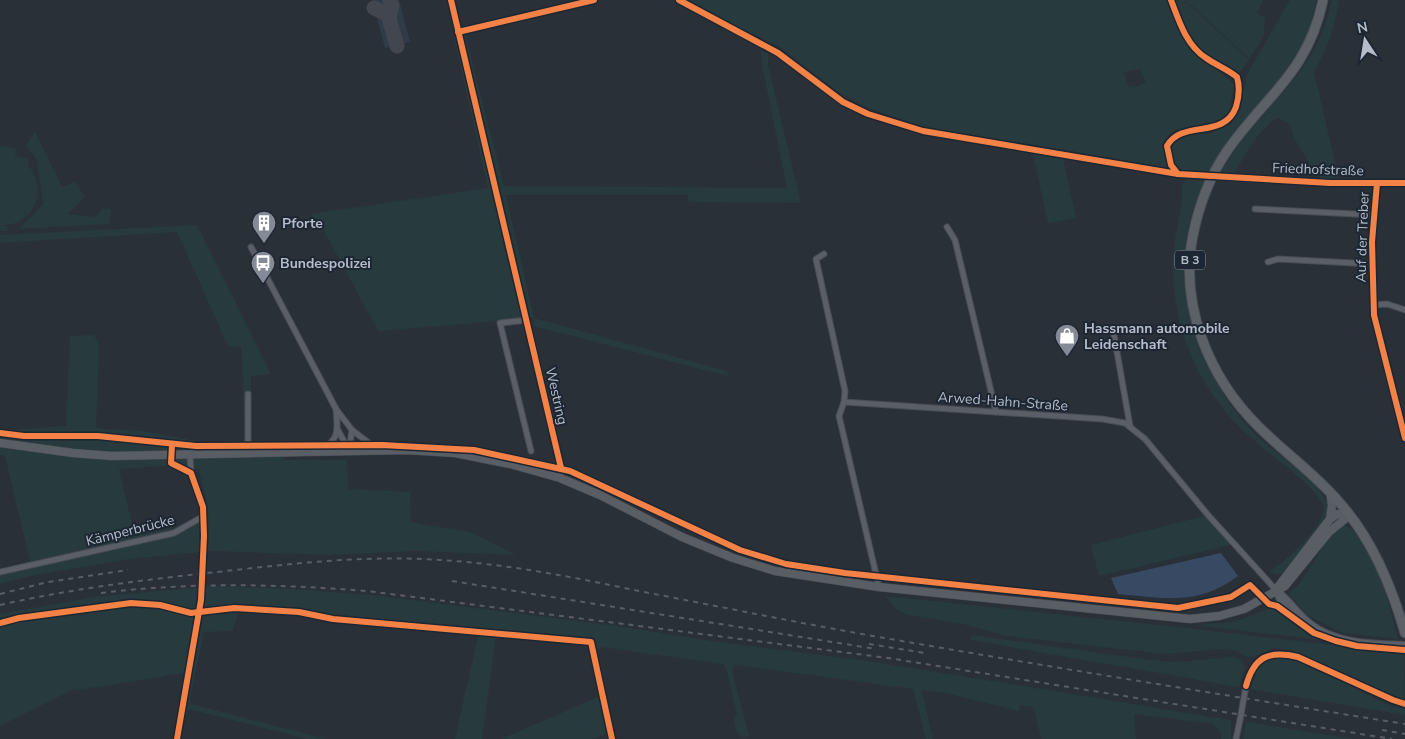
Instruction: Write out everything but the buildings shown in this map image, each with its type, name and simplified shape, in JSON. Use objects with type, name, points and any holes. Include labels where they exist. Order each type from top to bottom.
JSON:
[{"type":"main road","name":"B 3","points":[[1323,0],[1319,19],[1302,57],[1280,89],[1226,152],[1209,183],[1200,205],[1193,236],[1190,267],[1194,311],[1211,360],[1222,382],[1260,428],[1330,492],[1350,515],[1366,538],[1388,580],[1405,633]]},
{"type":"main road","points":[[0,442],[73,453],[190,456],[378,450],[456,453],[510,464],[560,478],[600,495],[682,537],[733,558],[775,571],[808,578],[879,587],[1190,619],[1219,616],[1244,609],[1276,590],[1292,579],[1329,532],[1350,515]]},
{"type":"main road","points":[[1330,492],[1332,504],[1330,519]]},
{"type":"main road","points":[[1276,590],[1330,519],[1337,514],[1350,515]]},
{"type":"street","name":"Friedhofstraße","points":[[1229,178],[1405,183]]},
{"type":"street","name":"Auf der Treber","points":[[1377,183],[1372,264],[1373,305],[1385,362],[1405,436]]},
{"type":"street","points":[[1255,209],[1375,215]]},
{"type":"street","points":[[947,226],[955,240],[996,412]]},
{"type":"street","points":[[251,248],[336,409],[352,430],[378,450]]},
{"type":"street","points":[[824,254],[816,258],[845,391],[844,402],[839,416],[879,587]]},
{"type":"street","points":[[1268,262],[1278,259],[1372,264]]},
{"type":"street","points":[[1373,305],[1387,304],[1405,310]]},
{"type":"street","name":"Westring","points":[[531,451],[500,323],[527,320],[561,468],[560,478]]},
{"type":"street","points":[[1114,335],[1130,426]]},
{"type":"street","points":[[248,394],[248,454]]},
{"type":"street","name":"Arwed-Hahn-Straße","points":[[844,402],[1117,420],[1130,426],[1145,439],[1208,515],[1276,590]]},
{"type":"street","points":[[336,409],[338,430],[349,451]]},
{"type":"street","points":[[315,452],[333,441],[338,430]]},
{"type":"street","points":[[349,451],[352,430]]},
{"type":"street","points":[[190,456],[191,473],[203,507],[204,536],[200,613]]},
{"type":"street","name":"Kämperbrücke","points":[[0,572],[174,533],[202,517]]},
{"type":"street","points":[[1276,590],[1287,598],[1306,621],[1323,630],[1363,643],[1405,645]]},
{"type":"street","points":[[1236,739],[1250,671],[1263,658],[1271,655],[1298,657],[1405,704]]},
{"type":"shaded area","points":[[372,0],[399,0],[410,42],[385,48]]},
{"type":"green space","points":[[683,0],[1169,0],[1184,36],[1195,52],[1226,77],[1234,86],[1229,113],[1208,125],[1175,131],[1166,139],[1162,146],[1169,169],[918,126],[864,106],[837,91],[780,47]],"holes":[[[1140,69],[1146,82],[1136,87],[1128,86],[1124,72]]]},
{"type":"green space","points":[[1176,0],[1263,0],[1257,13],[1265,18],[1264,36],[1249,59],[1187,1],[1183,3],[1187,2],[1249,60],[1240,72],[1237,73],[1213,60],[1191,42],[1182,26]]},
{"type":"green space","points":[[1290,0],[1316,0],[1310,27],[1300,51],[1286,74],[1234,133],[1208,175],[1186,172],[1180,169],[1172,159],[1174,143],[1182,135],[1211,133],[1231,124],[1241,103],[1247,74]]},
{"type":"green space","points":[[1331,0],[1339,0],[1333,29],[1314,72],[1339,179],[1320,178],[1294,138],[1290,124],[1277,118],[1257,137],[1233,176],[1222,176],[1221,173],[1235,151],[1300,71],[1314,50],[1324,26]]},
{"type":"green space","points":[[465,34],[504,186],[787,188],[762,65],[761,51],[768,53],[768,65],[801,203],[689,202],[687,195],[506,195],[534,318],[378,331],[322,227],[318,230],[311,214],[488,188],[454,37]]},
{"type":"green space","points":[[35,132],[62,187],[75,182],[85,197],[68,214],[96,217],[102,208],[111,209],[109,224],[19,229],[43,204],[37,160],[26,146]]},
{"type":"green space","points":[[0,146],[16,149],[15,156],[29,159],[28,165],[37,185],[35,204],[30,213],[13,224],[2,225],[6,226],[7,231],[0,231]]},
{"type":"green space","points":[[1033,154],[1063,159],[1076,218],[1048,223]]},
{"type":"green space","points":[[1188,179],[1206,181],[1192,211],[1186,244],[1185,279],[1191,313],[1201,347],[1215,379],[1233,408],[1254,433],[1313,483],[1328,503],[1327,515],[1287,570],[1277,575],[1269,572],[1311,534],[1323,515],[1324,507],[1302,480],[1250,437],[1232,419],[1202,378],[1191,356],[1183,332],[1173,282],[1173,257],[1182,203],[1182,185]]},
{"type":"green space","points":[[197,225],[271,374],[251,376],[251,443],[284,442],[284,460],[347,460],[348,489],[410,492],[411,522],[470,532],[516,555],[417,551],[330,555],[212,551],[128,559],[26,577],[0,584],[0,569],[30,561],[5,456],[0,455],[0,431],[66,426],[70,336],[94,335],[99,345],[96,428],[144,431],[207,443],[244,441],[241,347],[228,346],[177,232],[0,243],[0,235]],"holes":[[[176,465],[199,469],[209,515],[196,517],[173,528],[135,536],[119,469]]]},
{"type":"green space","points":[[534,318],[727,371],[728,376],[533,326]]},
{"type":"green space","points":[[1208,515],[1234,544],[1099,576],[1091,545]]},
{"type":"green space","points":[[1344,525],[1355,532],[1373,559],[1386,593],[1398,639],[1343,633],[1307,615],[1289,594],[1300,583],[1328,539]]},
{"type":"green space","points":[[211,586],[294,589],[379,596],[624,627],[724,643],[875,662],[1231,720],[1231,739],[1221,739],[1221,732],[1213,724],[1134,714],[1136,739],[1041,739],[1034,707],[1019,705],[1020,711],[945,693],[922,690],[933,739],[926,739],[913,689],[736,665],[732,670],[749,736],[743,738],[736,731],[734,719],[737,715],[726,668],[723,664],[601,647],[597,651],[606,698],[600,705],[607,733],[593,739],[501,739],[598,697],[588,648],[584,645],[496,637],[482,739],[455,739],[478,636],[296,616],[238,613],[233,631],[204,632],[190,698],[191,704],[327,739],[308,739],[189,709],[186,712],[181,739],[174,739],[186,673],[70,691],[0,726],[0,614],[94,597]]},
{"type":"green space","points":[[885,596],[1187,628],[1332,645],[1371,652],[1404,654],[1405,700],[1291,650],[1273,648],[1254,657],[1245,656],[1237,651],[1223,649],[1164,654],[1007,636],[963,624],[907,615],[896,609]]},
{"type":"green space","points":[[1271,608],[1304,631],[1329,641],[1195,625],[1233,622]]},
{"type":"green space","points":[[971,635],[1151,660],[1175,662],[1234,657],[1242,660],[1245,667],[1239,687],[970,640]]},
{"type":"green space","points":[[1278,657],[1295,660],[1392,706],[1405,708],[1405,715],[1251,689],[1259,668],[1266,662]]},
{"type":"green space","points":[[1246,722],[1354,739],[1243,739]]},
{"type":"water","points":[[1221,553],[1238,576],[1223,586],[1195,596],[1167,598],[1118,594],[1111,578]]},
{"type":"waterway","points":[[0,436],[21,439]]},
{"type":"taxiway","points":[[390,0],[392,6],[389,18],[397,46]]},
{"type":"taxiway","points":[[374,8],[387,14],[389,18]]},
{"type":"railway","points":[[0,605],[113,585],[306,563],[386,558],[466,562],[568,577],[930,646],[1405,724]]},
{"type":"railway","points":[[0,594],[48,582],[128,570]]},
{"type":"railway","points":[[452,581],[876,649]]},
{"type":"railway","points":[[101,593],[167,587],[234,585],[367,591],[888,658],[1392,739]]},
{"type":"railway","points":[[869,644],[925,653]]},
{"type":"railway","points":[[1382,730],[1405,734]]},
{"type":"cycle path","points":[[451,0],[561,468]]},
{"type":"cycle path","points":[[458,32],[594,0]]},
{"type":"cycle path","points":[[679,0],[778,53],[843,102],[868,114],[923,131],[1178,174],[1330,183],[1405,183]]},
{"type":"cycle path","points":[[1171,0],[1184,32],[1193,46],[1206,58],[1237,77],[1239,88],[1236,107],[1230,117],[1213,127],[1182,133],[1167,146],[1171,165],[1178,174]]},
{"type":"cycle path","points":[[1377,183],[1372,242],[1374,315],[1405,438]]},
{"type":"cycle path","points":[[0,433],[24,436],[98,436],[196,446],[382,445],[474,450],[570,471],[740,550],[786,564],[845,573],[1178,608],[1231,597],[1250,585],[1269,604],[1277,606],[1314,633],[1357,646],[1405,650]]},
{"type":"cycle path","points":[[172,445],[171,463],[191,473],[203,507],[204,536],[201,600],[177,739]]},
{"type":"cycle path","points":[[0,623],[19,618],[131,603],[160,605],[191,613],[234,608],[299,612],[333,619],[591,642],[612,739]]},
{"type":"cycle path","points":[[1246,686],[1249,676],[1258,662],[1270,655],[1287,655],[1298,657],[1405,704]]},
{"type":"place","name":"Pforte","points":[[264,244]]},
{"type":"place","name":"Bundespolizei","points":[[263,284]]},
{"type":"place","name":"Hassmann automobile Leidenschaft","points":[[1067,357]]}]
